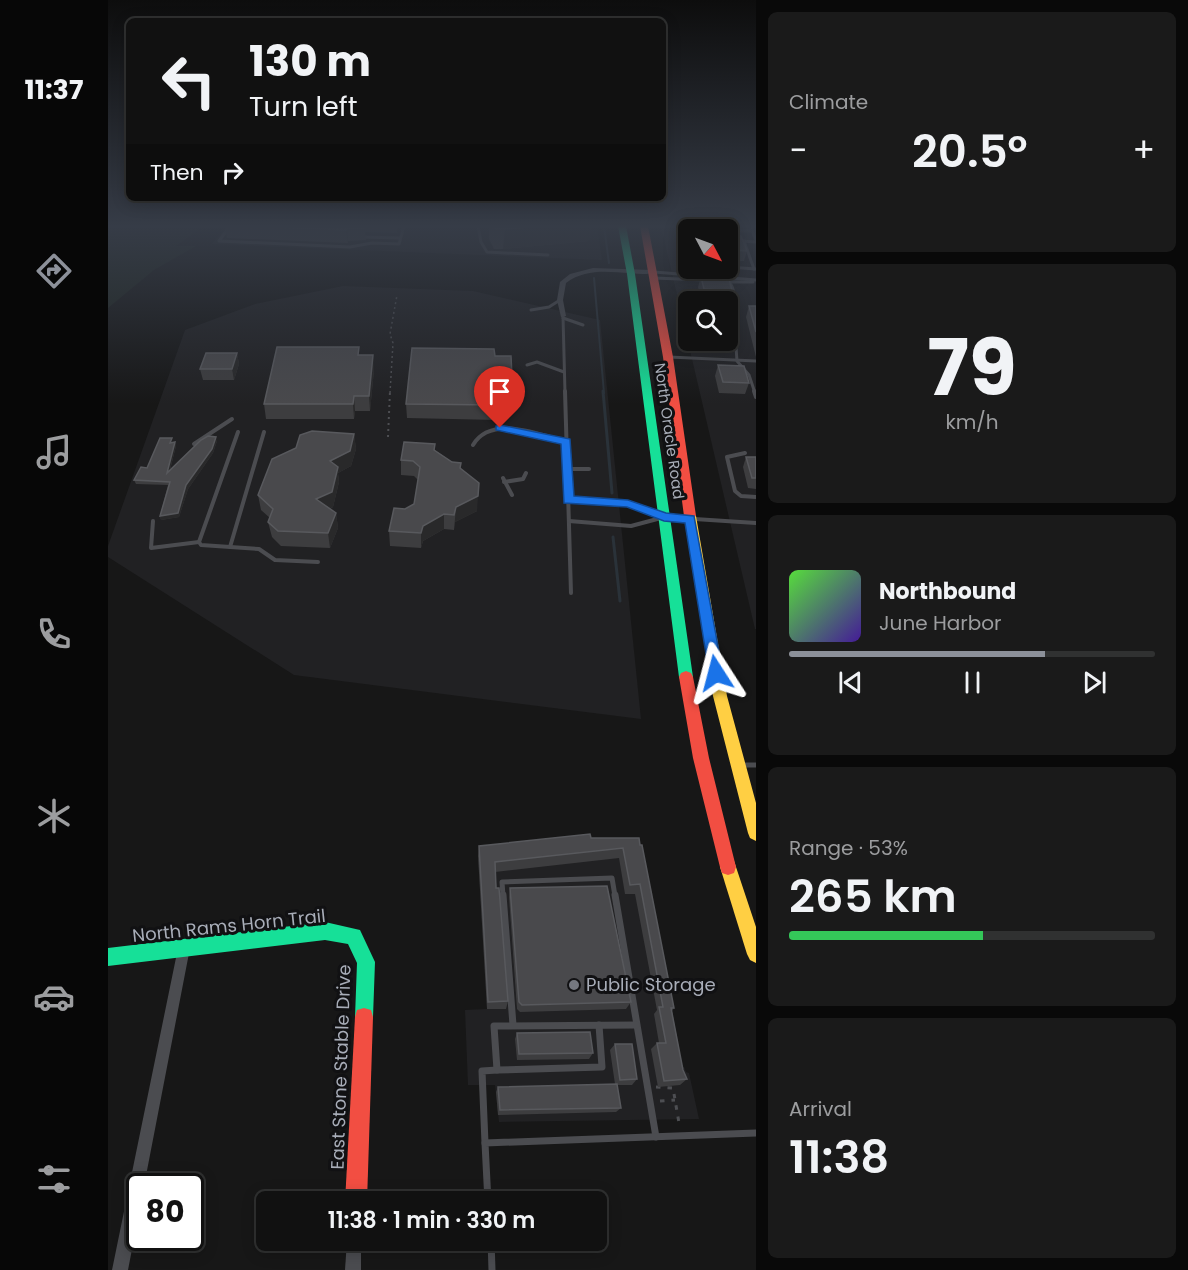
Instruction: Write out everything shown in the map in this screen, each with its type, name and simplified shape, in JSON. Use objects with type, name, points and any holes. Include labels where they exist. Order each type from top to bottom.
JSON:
[{"type":"main road","name":"North Oracle Road","points":[[633,285],[686,675],[701,758],[722,848],[756,954]]},
{"type":"main road","name":"North Oracle Road","points":[[655,285],[668,357],[690,519],[720,696],[756,833]]},
{"type":"main road","name":"North Rams Horn Trail","points":[[108,957],[325,931],[354,936]]},
{"type":"main road","name":"East Stone Stable Drive","points":[[354,936],[366,962],[356,1191]]},
{"type":"street","points":[[562,285],[560,300],[563,317]]},
{"type":"street","points":[[120,1270],[184,948]]},
{"type":"street","points":[[353,1270],[354,1251]]},
{"type":"lane","points":[[531,310],[549,307],[560,300]]},
{"type":"lane","points":[[571,593],[563,317],[583,325]]},
{"type":"lane","points":[[736,351],[737,361],[749,375],[756,397]]},
{"type":"lane","points":[[668,357],[756,362]]},
{"type":"lane","points":[[527,365],[537,362],[564,372]]},
{"type":"lane","points":[[194,444],[232,419]]},
{"type":"lane","points":[[473,445],[477,438],[500,428],[567,441]]},
{"type":"lane","points":[[199,542],[238,432]]},
{"type":"lane","points":[[230,547],[264,432]]},
{"type":"lane","points":[[745,453],[727,457],[735,491],[741,496],[756,497]]},
{"type":"lane","points":[[567,469],[589,469]]},
{"type":"lane","points":[[512,495],[504,480],[523,479],[526,473]]},
{"type":"lane","points":[[568,500],[628,504],[664,517],[756,523]]},
{"type":"lane","points":[[569,521],[631,526],[664,517]]},
{"type":"lane","points":[[153,521],[151,548],[199,542],[201,545],[259,549],[274,560],[318,562]]},
{"type":"lane","points":[[738,765],[756,765]]},
{"type":"lane","points":[[513,1025],[502,882],[612,878],[656,1137]]},
{"type":"lane","points":[[487,1191],[482,1071],[602,1067],[599,1025]]},
{"type":"lane","points":[[497,1070],[494,1026],[636,1025]]},
{"type":"lane","points":[[485,1143],[756,1133]]},
{"type":"lane","points":[[491,1251],[492,1270]]},
{"type":"path","points":[[388,437],[393,343],[390,334],[397,295]]},
{"type":"path","points":[[655,1079],[656,1089],[673,1088],[679,1124]]},
{"type":"path","points":[[650,1101],[675,1100]]},
{"type":"shaded area","points":[[108,285],[136,285],[108,308]]},
{"type":"shaded area","points":[[675,285],[756,285],[755,629],[690,351],[738,351],[738,291],[678,291],[678,299]]},
{"type":"shaded area","points":[[343,286],[473,291],[600,320],[641,719],[294,675],[108,557],[108,546],[185,330],[255,304]]},
{"type":"shaded area","name":"Public Storage","points":[[634,849],[675,1067],[684,1067],[689,1073],[699,1119],[499,1122],[495,1085],[468,1085],[465,1010],[487,1009],[478,856]]},
{"type":"building","points":[[703,285],[731,285],[732,291],[704,289]]},
{"type":"building","points":[[749,306],[756,306],[756,332]]},
{"type":"building","points":[[277,347],[359,347],[358,355],[373,355],[369,396],[354,396],[353,404],[264,404]]},
{"type":"building","points":[[412,348],[494,349],[495,356],[511,356],[513,397],[498,396],[498,405],[406,404]]},
{"type":"building","points":[[206,353],[237,353],[232,369],[200,369]]},
{"type":"building","points":[[718,365],[744,366],[749,383],[723,382]]},
{"type":"building","points":[[312,431],[354,434],[350,451],[330,461],[338,467],[332,492],[316,499],[336,513],[328,533],[278,531],[268,522],[273,509],[258,495],[272,459],[296,448],[300,435]]},
{"type":"building","points":[[208,436],[216,437],[212,449],[186,485],[178,513],[160,516],[170,482],[134,480],[141,467],[147,468],[160,438],[172,438],[170,443],[175,442],[167,473]]},
{"type":"building","points":[[404,442],[435,444],[434,450],[452,462],[461,463],[460,468],[479,483],[478,496],[456,507],[454,515],[444,514],[423,526],[421,533],[389,531],[394,508],[405,509],[414,504],[420,467],[413,461],[401,460]]},
{"type":"building","points":[[746,457],[756,457],[756,478],[752,478]]},
{"type":"building","points":[[590,834],[591,838],[639,838],[640,845],[642,845],[674,1008],[671,1008],[683,1070],[687,1079],[664,1081],[657,1043],[666,1043],[659,1007],[663,1007],[640,884],[630,885],[623,848],[495,862],[508,1001],[488,1002],[479,846]]},
{"type":"building","points":[[607,886],[631,1002],[522,1005],[519,1002],[510,888]]},
{"type":"building","points":[[590,1032],[593,1053],[519,1054],[517,1033]]},
{"type":"building","points":[[615,1044],[632,1044],[637,1079],[620,1080]]},
{"type":"building","points":[[617,1084],[621,1108],[500,1110],[498,1087]]},
{"type":"waterway","points":[[595,285],[604,393]]},
{"type":"waterway","points":[[603,391],[612,493]]},
{"type":"waterway","points":[[613,537],[620,601]]},
{"type":"traffic: fast","points":[[633,285],[686,677]]},
{"type":"traffic: fast","points":[[108,957],[325,931],[354,936],[366,962],[364,1017]]},
{"type":"traffic: slow","points":[[690,516],[720,696],[756,833]]},
{"type":"traffic: slow","points":[[728,867],[756,954]]},
{"type":"traffic: jam","points":[[655,285],[668,357],[690,516]]},
{"type":"traffic: jam","points":[[686,677],[701,758],[728,867]]},
{"type":"traffic: jam","points":[[356,1191],[364,1017]]},
{"type":"place","name":"Public Storage","points":[[574,985]]},
{"type":"route","points":[[500,428],[526,431],[567,441],[568,500],[628,504],[664,517],[690,519],[716,673]]}]
